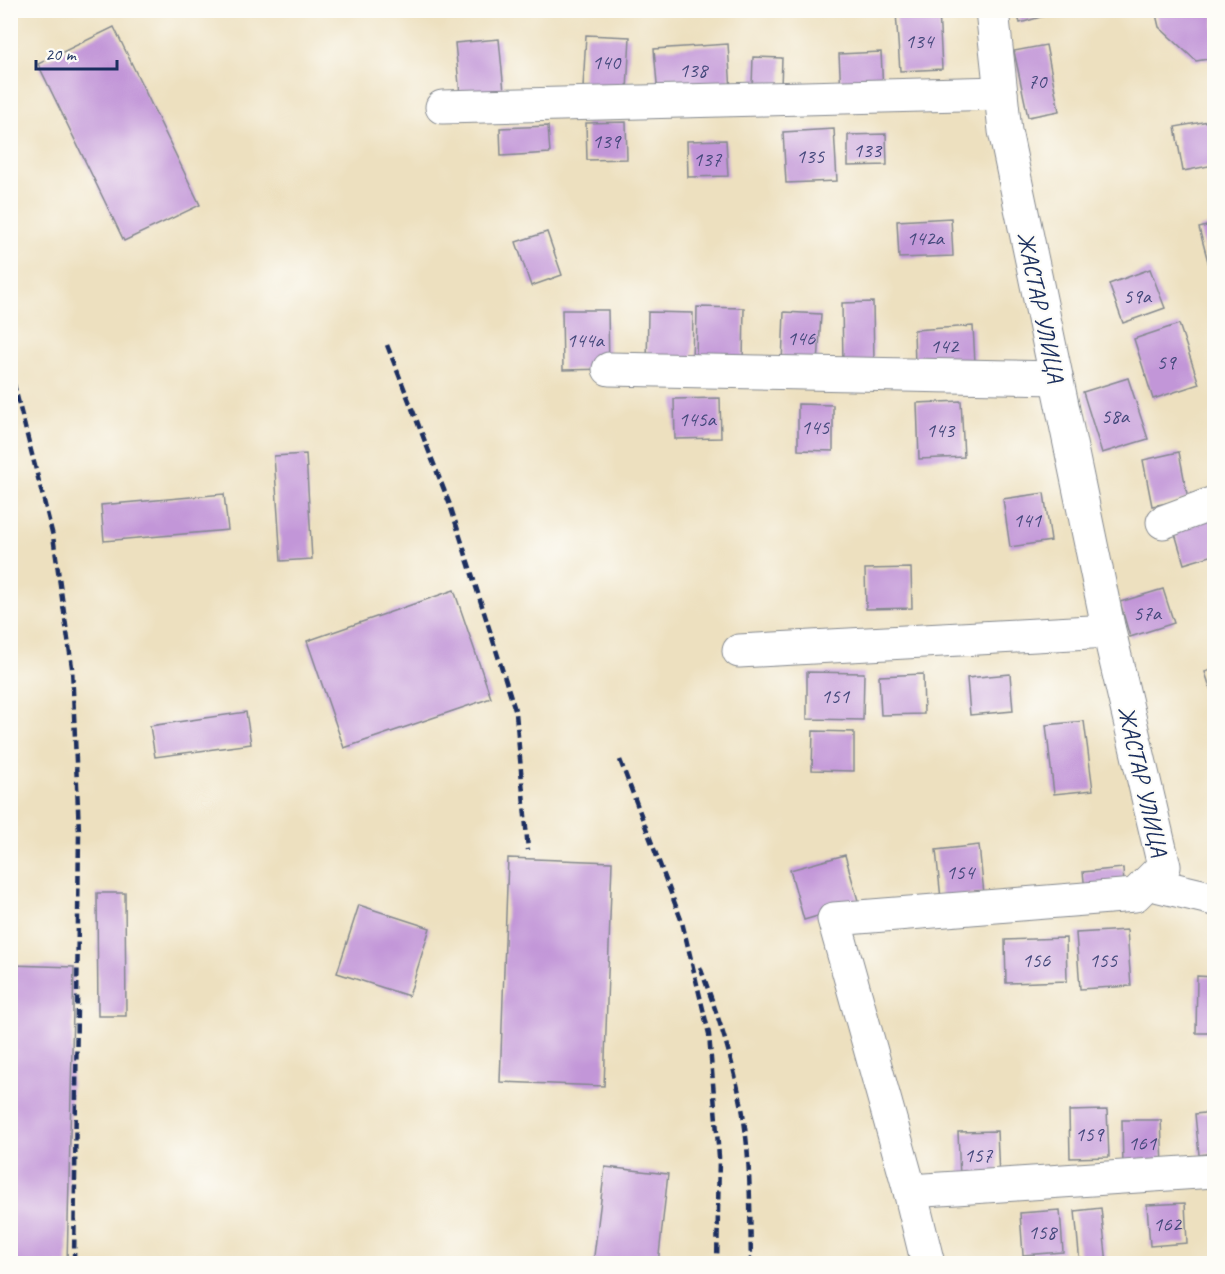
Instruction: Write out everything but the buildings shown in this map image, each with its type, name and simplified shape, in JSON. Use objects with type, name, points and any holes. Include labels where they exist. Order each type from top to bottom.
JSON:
[{"type":"street","name":"ЖАСТАР УЛИЦА","points":[[928,1263],[834,919],[1135,895],[1164,866],[1109,631],[1005,131],[992,10]]},
{"type":"street","points":[[442,107],[1001,93]]},
{"type":"street","points":[[609,369],[1056,378]]},
{"type":"street","points":[[1163,522],[1215,502]]},
{"type":"street","points":[[740,651],[1109,631]]},
{"type":"street","points":[[1147,883],[1215,898]]},
{"type":"street","points":[[910,1191],[1215,1171]]},
{"type":"railway","points":[[387,345],[450,505],[516,713],[528,850]]},
{"type":"railway","points":[[10,369],[53,536],[72,667],[79,832],[74,1264]]},
{"type":"railway","points":[[620,760],[682,922],[709,1034],[719,1157],[717,1264]]},
{"type":"railway","points":[[700,967],[724,1036],[742,1108],[749,1166],[751,1264]]}]
